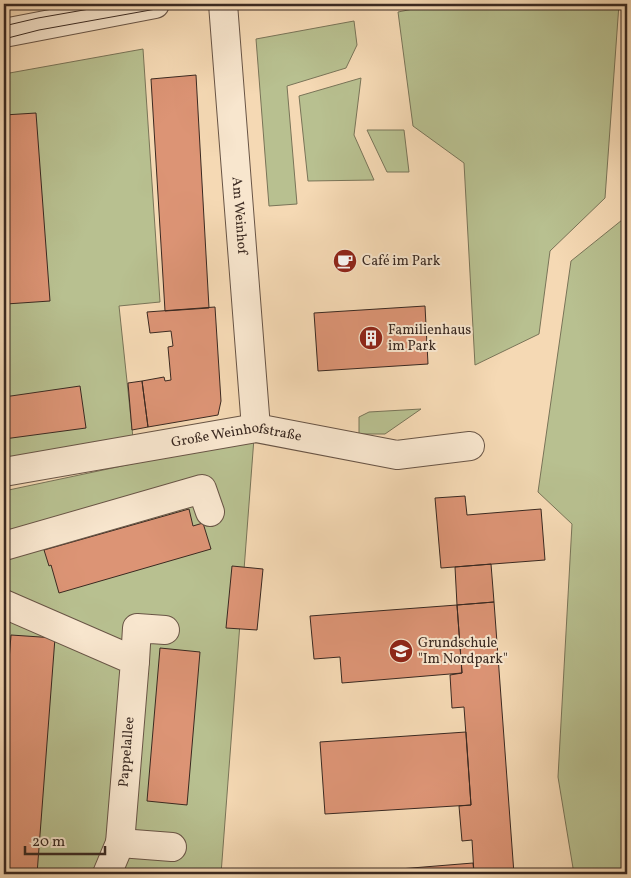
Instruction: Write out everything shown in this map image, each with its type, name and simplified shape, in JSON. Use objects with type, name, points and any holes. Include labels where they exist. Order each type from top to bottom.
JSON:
[{"type":"street","points":[[4,33],[155,4]]},
{"type":"street","name":"Am Weinhof","points":[[224,4],[256,428]]},
{"type":"street","name":"Große Weinhofstraße","points":[[4,472],[256,428],[397,455],[470,446]]},
{"type":"street","points":[[4,546],[202,489],[210,512]]},
{"type":"street","points":[[4,604],[135,661]]},
{"type":"street","name":"Pappelallee","points":[[107,874],[120,843],[137,628],[165,630]]},
{"type":"street","points":[[120,843],[172,847]]},
{"type":"green space","points":[[438,4],[619,4],[605,198],[550,251],[539,334],[475,365],[464,163],[413,126],[398,12]]},
{"type":"green space","points":[[354,21],[357,45],[346,68],[287,86],[297,204],[269,206],[256,39]]},
{"type":"green space","points":[[143,49],[160,302],[119,306],[133,438],[4,462],[4,74]]},
{"type":"green space","points":[[361,78],[354,135],[374,180],[308,181],[299,96]]},
{"type":"green space","points":[[367,130],[404,130],[409,172],[387,172]]},
{"type":"green space","points":[[627,216],[627,874],[574,874],[558,777],[572,524],[538,492],[571,261]]},
{"type":"green space","points":[[421,409],[385,434],[359,434],[359,417],[369,412]]},
{"type":"green space","points":[[254,438],[221,874],[4,874],[4,491]]},
{"type":"building","points":[[196,75],[209,308],[165,311],[151,79]]},
{"type":"building","points":[[36,113],[50,301],[6,304],[4,271],[4,115]]},
{"type":"building","name":"Familienhaus im Park","points":[[425,306],[428,364],[318,371],[314,313]]},
{"type":"building","points":[[215,307],[221,401],[218,415],[148,427],[142,381],[164,377],[165,381],[171,380],[168,347],[173,346],[171,331],[150,333],[147,312]]},
{"type":"building","points":[[142,381],[148,427],[132,430],[128,383]]},
{"type":"building","points":[[80,386],[86,428],[4,439],[4,397]]},
{"type":"building","points":[[465,496],[467,515],[541,509],[545,560],[441,568],[435,498]]},
{"type":"building","points":[[189,509],[193,526],[203,523],[211,549],[59,593],[51,565],[49,566],[44,550]]},
{"type":"building","points":[[491,564],[494,602],[457,605],[455,567]]},
{"type":"building","points":[[232,566],[263,569],[257,630],[226,628]]},
{"type":"building","points":[[494,602],[514,874],[474,874],[472,840],[462,841],[459,806],[471,805],[464,707],[452,708],[450,675],[462,673],[457,605]]},
{"type":"building","points":[[457,605],[462,673],[342,683],[340,657],[314,659],[310,616]]},
{"type":"building","points":[[11,635],[55,638],[37,874],[9,874],[10,869],[4,868],[4,726]]},
{"type":"building","points":[[160,648],[200,652],[187,805],[147,801]]},
{"type":"building","points":[[466,732],[471,805],[325,814],[320,742]]},
{"type":"building","points":[[473,863],[474,874],[338,874]]},
{"type":"tram line","points":[[4,26],[118,4]]},
{"type":"tram line","points":[[4,39],[39,30],[184,4]]},
{"type":"place","name":"Café im Park","points":[[345,261]]},
{"type":"place","name":"Familienhaus im Park","points":[[371,338]]},
{"type":"place","name":"Grundschule \"Im Nordpark\"","points":[[401,651]]}]
